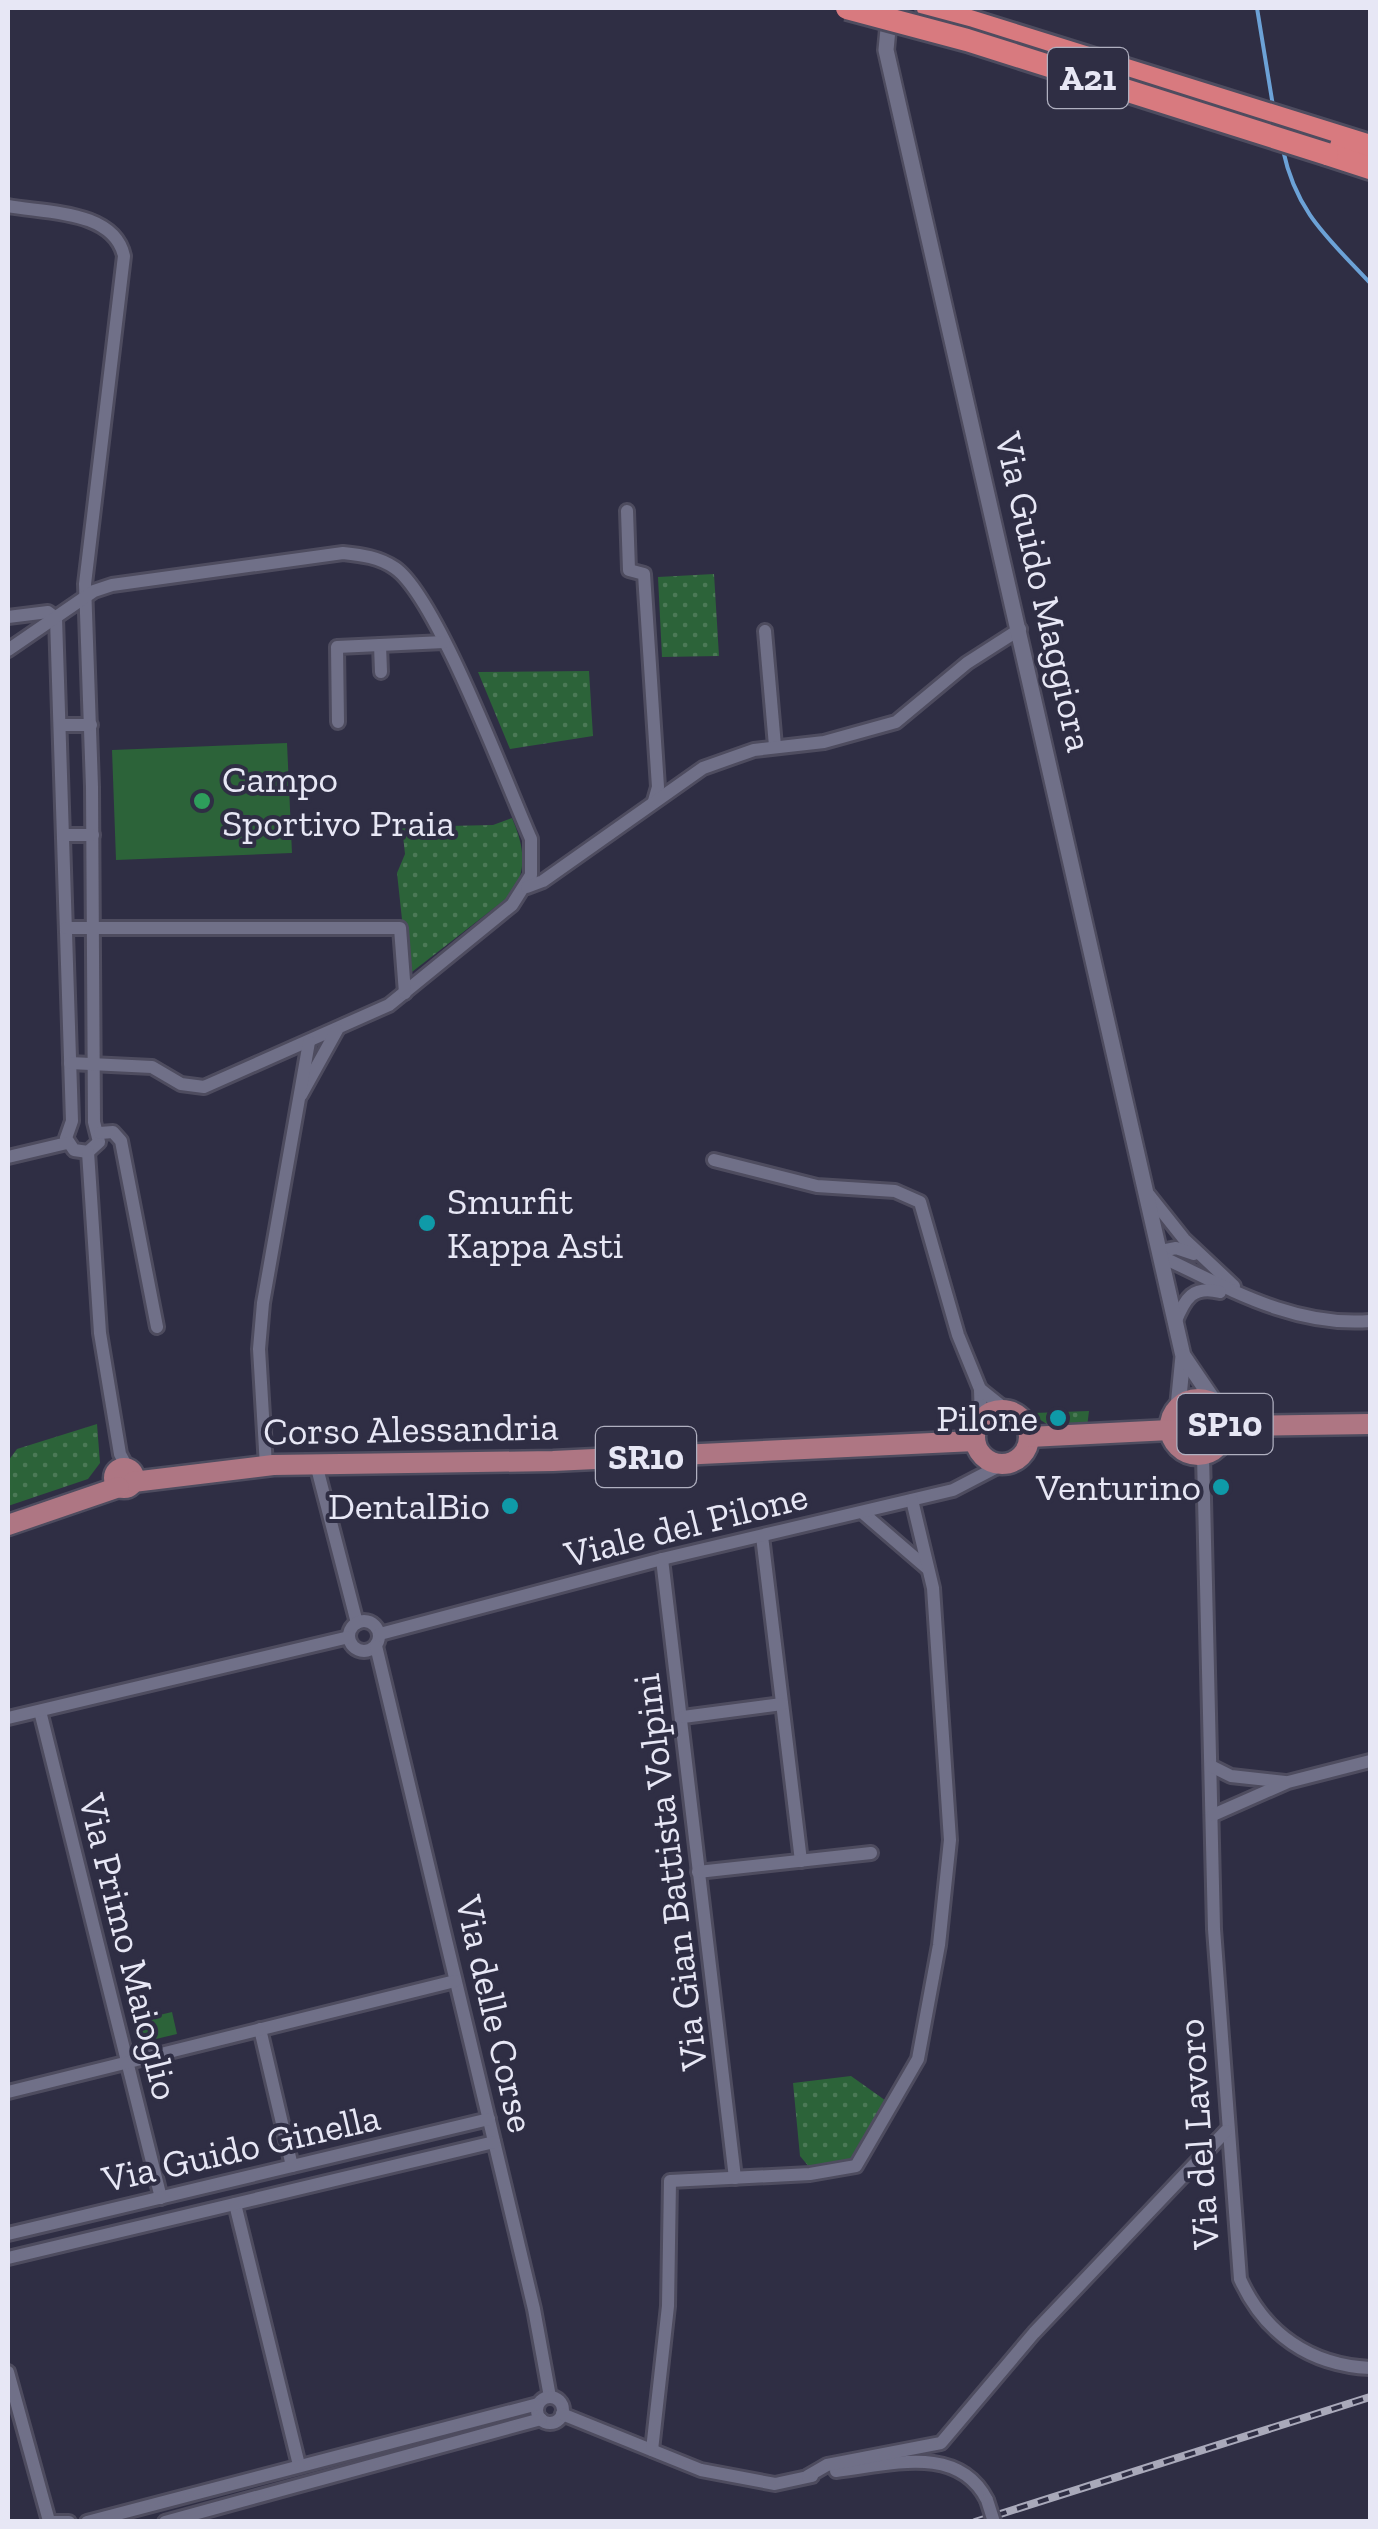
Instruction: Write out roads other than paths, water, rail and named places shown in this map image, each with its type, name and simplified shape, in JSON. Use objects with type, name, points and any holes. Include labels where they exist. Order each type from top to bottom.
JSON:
[{"type":"highway","name":"A21","points":[[847,8],[1328,143],[1370,146]]},
{"type":"highway","name":"A21","points":[[928,8],[1328,143],[1370,168]]},
{"type":"main road","name":"SP10","points":[[1222,1417],[1222,1442],[1203,1454],[1185,1452],[1170,1430],[1178,1407],[1202,1400],[1222,1417],[1370,1424]]},
{"type":"main road","points":[[1005,1410],[1020,1416],[1029,1437],[1018,1458],[1003,1464],[988,1460],[975,1442],[980,1420],[1005,1410]]},
{"type":"main road","points":[[1029,1437],[1170,1430]]},
{"type":"main road","name":"Corso Alessandria","points":[[127,1474],[316,1464],[552,1461],[975,1442]]},
{"type":"main road","points":[[8,1525],[97,1494],[127,1474]]},
{"type":"street","name":"Via Guido Maggiora","points":[[890,8],[886,50],[1183,1356],[1178,1407]]},
{"type":"street","points":[[8,206],[90,220],[119,241],[124,265],[86,567],[98,1142],[88,1152],[78,1152],[67,1143],[65,1134],[72,1121],[56,618]]},
{"type":"street","points":[[627,511],[629,570],[644,574],[658,788],[654,802]]},
{"type":"street","points":[[8,650],[88,596],[112,585],[344,553],[371,556],[396,569],[415,588],[444,642],[531,838],[533,859],[527,887]]},
{"type":"street","points":[[8,618],[48,612],[56,618]]},
{"type":"street","points":[[70,1063],[152,1067],[181,1084],[204,1088],[337,1030],[405,993],[527,887],[543,881],[704,768],[774,746],[824,742],[896,722],[967,664],[1020,629]]},
{"type":"street","points":[[765,631],[774,746]]},
{"type":"street","points":[[338,722],[335,650],[444,642]]},
{"type":"street","points":[[380,644],[381,672]]},
{"type":"street","points":[[60,725],[91,725]]},
{"type":"street","points":[[64,835],[93,834]]},
{"type":"street","points":[[66,928],[400,928],[405,993]]},
{"type":"street","points":[[68,1024],[96,1023]]},
{"type":"street","points":[[299,1097],[337,1030]]},
{"type":"street","points":[[266,1466],[259,1349],[309,1042]]},
{"type":"street","points":[[72,1121],[84,1118],[97,1128],[113,1132],[121,1141],[157,1327]]},
{"type":"street","points":[[8,1157],[67,1143]]},
{"type":"street","points":[[88,1152],[100,1332],[127,1474]]},
{"type":"street","points":[[714,1160],[817,1186],[894,1191],[920,1202],[958,1335],[980,1389],[980,1420]]},
{"type":"street","name":"Via Guido Maggiora","points":[[1146,1191],[1205,1260],[1247,1298]]},
{"type":"street","name":"Via Guido Maggiora","points":[[1162,1254],[1189,1250],[1205,1260]]},
{"type":"street","name":"Via Guido Maggiora","points":[[1162,1254],[1247,1298]]},
{"type":"street","name":"Via Guido Maggiora","points":[[1175,1322],[1185,1301],[1197,1290],[1247,1298],[1330,1322],[1370,1321]]},
{"type":"street","name":"Via Guido Maggiora","points":[[1183,1356],[1222,1417]]},
{"type":"street","points":[[980,1389],[1005,1410]]},
{"type":"street","name":"Via del Lavoro","points":[[1203,1454],[1214,1929],[1234,2244],[1240,2280],[1254,2310],[1306,2353],[1344,2366],[1370,2368]]},
{"type":"street","points":[[8,1718],[349,1637],[357,1623],[316,1464]]},
{"type":"street","name":"Viale del Pilone","points":[[378,1640],[662,1559],[954,1490],[1003,1464]]},
{"type":"street","points":[[652,2450],[668,2306],[670,2181],[856,2166],[918,2060],[939,1945],[950,1840],[930,1571],[912,1500]]},
{"type":"street","points":[[863,1513],[930,1571]]},
{"type":"street","points":[[762,1536],[801,1862]]},
{"type":"street","name":"Via Gian Battista Volpini","points":[[662,1559],[684,1717],[698,1872],[735,2178]]},
{"type":"street","points":[[349,1637],[362,1651],[378,1640],[371,1623],[357,1623]]},
{"type":"street","name":"Via delle Corse","points":[[378,1640],[494,2142],[543,2407]]},
{"type":"street","points":[[684,1717],[782,1704]]},
{"type":"street","name":"Via Primo Maioglio","points":[[40,1711],[161,2198]]},
{"type":"street","points":[[1213,1815],[1288,1782],[1370,1761]]},
{"type":"street","points":[[1211,1766],[1230,1776],[1288,1782]]},
{"type":"street","points":[[698,1872],[872,1854]]},
{"type":"street","points":[[8,2092],[455,1981]]},
{"type":"street","points":[[260,2030],[292,2166]]},
{"type":"street","name":"Via Guido Ginella","points":[[8,2234],[488,2118]]},
{"type":"street","points":[[808,2476],[827,2465],[941,2443],[1072,2292],[1226,2131]]},
{"type":"street","name":"Via Guido Ginella","points":[[8,2258],[494,2142]]},
{"type":"street","name":"Via Guido Ginella","points":[[235,2204],[298,2465]]},
{"type":"street","points":[[8,2372],[49,2521],[68,2522]]},
{"type":"street","points":[[87,2522],[298,2465],[560,2402],[562,2414]]},
{"type":"street","points":[[543,2407],[553,2422],[562,2414]]},
{"type":"street","points":[[165,2522],[376,2466],[543,2407]]},
{"type":"street","points":[[562,2414],[701,2470],[775,2484],[808,2476],[934,2462],[968,2474],[987,2500],[994,2522]]},
{"type":"street","points":[[370,2448],[376,2466]]},
{"type":"street","points":[[273,2472],[278,2490]]},
{"type":"waterway","points":[[1257,8],[1273,106]]},
{"type":"waterway","points":[[1283,150],[1305,207],[1370,283]]},
{"type":"railway","points":[[975,2522],[1370,2397]]},
{"type":"place","name":"Campo Sportivo Praia","points":[[202,801]]},
{"type":"place","name":"Smurfit Kappa Asti","points":[[427,1223]]},
{"type":"place","name":"Pilone","points":[[1058,1418]]},
{"type":"place","name":"Venturino","points":[[1221,1487]]},
{"type":"place","name":"DentalBio","points":[[510,1506]]}]
